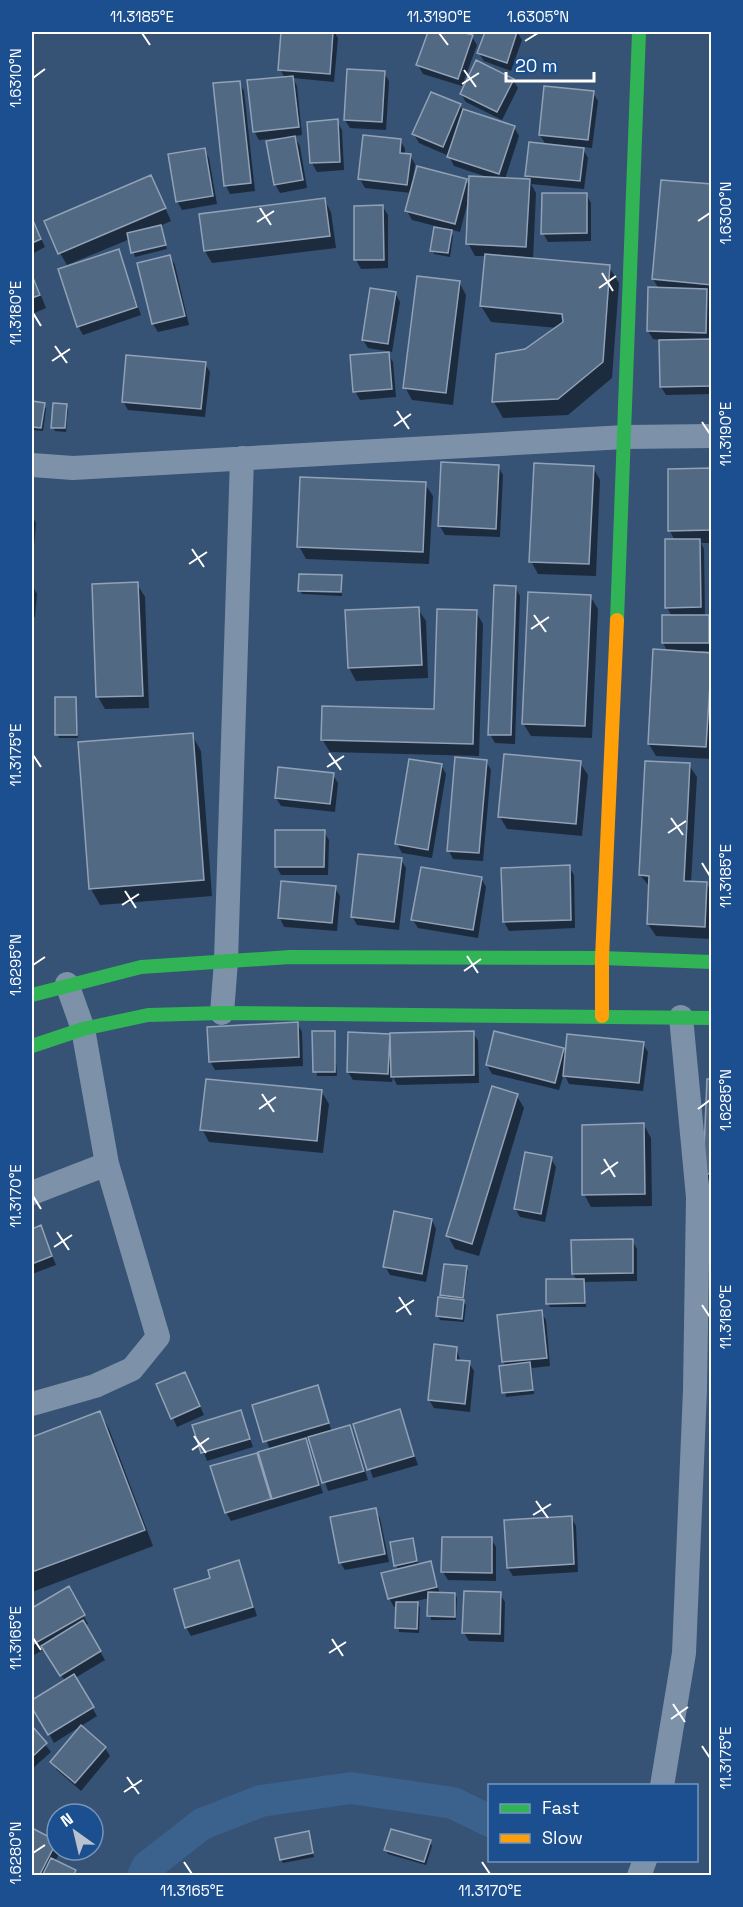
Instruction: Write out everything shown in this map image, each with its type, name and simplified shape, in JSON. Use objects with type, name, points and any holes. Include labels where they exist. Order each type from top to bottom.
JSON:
[{"type":"main road","points":[[602,1016],[602,958],[625,437],[639,32]]},
{"type":"main road","points":[[32,995],[67,984],[141,967],[290,957],[602,958],[711,962]]},
{"type":"main road","points":[[32,1046],[83,1029],[148,1015],[222,1012],[711,1018]]},
{"type":"street","points":[[32,465],[73,468],[625,437],[711,436]]},
{"type":"street","points":[[222,1012],[226,961],[242,458]]},
{"type":"street","points":[[32,1404],[95,1386],[132,1369],[158,1337],[108,1164],[83,1029],[67,984]]},
{"type":"street","points":[[662,1784],[684,1653],[695,1390],[698,1197],[681,1017]]},
{"type":"street","points":[[32,1193],[108,1164]]},
{"type":"building","points":[[281,32],[333,32],[330,74],[278,70]]},
{"type":"building","points":[[428,32],[461,32],[473,35],[458,79],[416,65]]},
{"type":"building","points":[[485,32],[517,32],[507,63],[477,53]]},
{"type":"building","points":[[476,60],[514,79],[497,112],[460,94]]},
{"type":"building","points":[[347,69],[385,71],[382,122],[344,120]]},
{"type":"building","points":[[293,76],[299,127],[253,132],[247,80]]},
{"type":"building","points":[[240,81],[251,183],[224,186],[213,83]]},
{"type":"building","points":[[544,86],[594,91],[588,140],[539,135]]},
{"type":"building","points":[[431,92],[461,104],[443,147],[412,134]]},
{"type":"building","points":[[463,109],[515,126],[499,174],[447,157]]},
{"type":"building","points":[[338,119],[340,162],[310,163],[307,122]]},
{"type":"building","points":[[363,135],[401,139],[400,153],[411,154],[407,185],[358,179]]},
{"type":"building","points":[[295,136],[303,180],[274,185],[266,141]]},
{"type":"building","points":[[529,142],[584,148],[580,181],[525,176]]},
{"type":"building","points":[[205,148],[213,196],[176,202],[168,154]]},
{"type":"building","points":[[417,166],[467,179],[455,224],[405,211]]},
{"type":"building","points":[[151,175],[166,208],[58,254],[44,221]]},
{"type":"building","points":[[469,176],[530,179],[526,247],[466,244]]},
{"type":"building","points":[[661,180],[712,184],[712,285],[652,279]]},
{"type":"building","points":[[542,193],[587,193],[587,233],[541,234]]},
{"type":"building","points":[[325,198],[330,236],[204,251],[199,214]]},
{"type":"building","points":[[383,205],[384,260],[354,260],[354,206]]},
{"type":"building","points":[[32,218],[41,239],[32,243]]},
{"type":"building","points":[[161,225],[166,245],[131,253],[127,233]]},
{"type":"building","points":[[434,227],[452,230],[448,253],[430,251]]},
{"type":"building","points":[[119,249],[137,307],[77,327],[58,269]]},
{"type":"building","points":[[485,254],[610,265],[603,362],[558,399],[492,402],[496,354],[525,349],[563,322],[562,314],[480,306]]},
{"type":"building","points":[[170,255],[185,316],[152,324],[137,263]]},
{"type":"building","points":[[32,275],[40,295],[32,298]]},
{"type":"building","points":[[417,276],[460,281],[446,393],[403,388]]},
{"type":"building","points":[[648,287],[707,289],[706,333],[647,331]]},
{"type":"building","points":[[370,288],[396,292],[388,344],[362,340]]},
{"type":"building","points":[[712,339],[712,386],[660,387],[659,340]]},
{"type":"building","points":[[389,352],[392,389],[353,392],[350,355]]},
{"type":"building","points":[[126,355],[206,362],[201,409],[122,402]]},
{"type":"building","points":[[32,401],[45,403],[41,428],[32,427]]},
{"type":"building","points":[[53,403],[67,404],[65,428],[51,428]]},
{"type":"building","points":[[441,462],[499,465],[496,529],[438,526]]},
{"type":"building","points":[[534,463],[594,466],[589,564],[529,562]]},
{"type":"building","points":[[712,468],[712,530],[668,531],[668,469]]},
{"type":"building","points":[[300,477],[426,482],[423,552],[297,547]]},
{"type":"building","points":[[665,539],[700,539],[701,607],[665,608]]},
{"type":"building","points":[[299,574],[342,575],[341,592],[298,591]]},
{"type":"building","points":[[138,582],[143,696],[96,697],[92,584]]},
{"type":"building","points":[[494,585],[516,586],[511,735],[488,735]]},
{"type":"building","points":[[528,592],[591,595],[585,726],[522,724]]},
{"type":"building","points":[[419,607],[422,665],[348,668],[345,610]]},
{"type":"building","points":[[437,609],[477,610],[473,744],[321,740],[322,706],[434,709]]},
{"type":"building","points":[[662,615],[709,615],[709,643],[662,643]]},
{"type":"building","points":[[653,649],[712,653],[706,747],[648,744]]},
{"type":"building","points":[[55,697],[76,697],[77,735],[55,735]]},
{"type":"building","points":[[193,733],[204,880],[89,889],[78,742]]},
{"type":"building","points":[[504,754],[581,761],[576,824],[498,817]]},
{"type":"building","points":[[455,757],[487,760],[479,853],[447,851]]},
{"type":"building","points":[[409,759],[442,764],[428,850],[395,844]]},
{"type":"building","points":[[645,761],[690,763],[684,881],[707,882],[705,927],[647,924],[649,876],[639,875]]},
{"type":"building","points":[[278,767],[334,773],[330,804],[275,798]]},
{"type":"building","points":[[275,830],[325,830],[324,867],[275,867]]},
{"type":"building","points":[[358,854],[402,858],[394,922],[351,917]]},
{"type":"building","points":[[570,865],[571,920],[503,922],[501,868]]},
{"type":"building","points":[[421,867],[482,877],[473,930],[411,920]]},
{"type":"building","points":[[281,881],[336,886],[332,923],[278,918]]},
{"type":"building","points":[[298,1022],[299,1057],[209,1062],[207,1027]]},
{"type":"building","points":[[312,1031],[335,1031],[335,1072],[313,1072]]},
{"type":"building","points":[[474,1031],[474,1075],[391,1077],[390,1033]]},
{"type":"building","points":[[494,1031],[564,1048],[555,1083],[486,1065]]},
{"type":"building","points":[[348,1032],[390,1034],[388,1074],[347,1072]]},
{"type":"building","points":[[567,1034],[644,1042],[639,1083],[563,1076]]},
{"type":"building","points":[[206,1079],[322,1090],[317,1141],[200,1130]]},
{"type":"building","points":[[707,1079],[712,1079],[712,1174],[703,1174]]},
{"type":"building","points":[[492,1086],[518,1094],[472,1244],[446,1236]]},
{"type":"building","points":[[644,1123],[645,1194],[582,1195],[582,1125]]},
{"type":"building","points":[[525,1152],[552,1157],[541,1214],[514,1209]]},
{"type":"building","points":[[394,1211],[432,1219],[422,1274],[383,1267]]},
{"type":"building","points":[[41,1225],[52,1256],[32,1264],[32,1229]]},
{"type":"building","points":[[633,1239],[633,1273],[572,1274],[571,1240]]},
{"type":"building","points":[[444,1264],[467,1266],[463,1298],[440,1295]]},
{"type":"building","points":[[546,1279],[584,1279],[585,1303],[546,1304]]},
{"type":"building","points":[[438,1297],[464,1300],[462,1319],[436,1316]]},
{"type":"building","points":[[542,1310],[547,1358],[502,1362],[497,1315]]},
{"type":"building","points":[[434,1344],[457,1347],[456,1360],[470,1361],[465,1404],[428,1400]]},
{"type":"building","points":[[530,1362],[533,1390],[502,1393],[499,1366]]},
{"type":"building","points":[[185,1372],[200,1406],[171,1419],[156,1384]]},
{"type":"building","points":[[318,1385],[329,1423],[263,1442],[252,1405]]},
{"type":"building","points":[[400,1409],[414,1456],[367,1470],[353,1424]]},
{"type":"building","points":[[241,1410],[250,1439],[201,1453],[192,1425]]},
{"type":"building","points":[[100,1411],[145,1530],[32,1572],[32,1437]]},
{"type":"building","points":[[350,1425],[364,1471],[322,1483],[308,1437]]},
{"type":"building","points":[[306,1438],[319,1485],[272,1499],[258,1452]]},
{"type":"building","points":[[257,1453],[271,1499],[225,1513],[210,1466]]},
{"type":"building","points":[[376,1508],[385,1554],[339,1563],[330,1517]]},
{"type":"building","points":[[572,1516],[574,1564],[507,1568],[504,1520]]},
{"type":"building","points":[[442,1537],[492,1537],[492,1573],[441,1572]]},
{"type":"building","points":[[413,1538],[417,1561],[394,1566],[390,1542]]},
{"type":"building","points":[[239,1560],[253,1607],[185,1628],[174,1589],[210,1578],[208,1570]]},
{"type":"building","points":[[431,1561],[437,1587],[388,1599],[381,1573]]},
{"type":"building","points":[[69,1586],[85,1615],[32,1645],[32,1608]]},
{"type":"building","points":[[464,1591],[501,1592],[500,1634],[462,1633]]},
{"type":"building","points":[[428,1592],[455,1593],[455,1617],[427,1616]]},
{"type":"building","points":[[396,1602],[418,1602],[417,1629],[395,1628]]},
{"type":"building","points":[[83,1620],[101,1651],[60,1676],[41,1646]]},
{"type":"building","points":[[74,1674],[94,1707],[48,1735],[32,1708],[32,1700]]},
{"type":"building","points":[[81,1725],[106,1747],[75,1783],[50,1762]]},
{"type":"building","points":[[32,1726],[47,1743],[32,1757]]},
{"type":"building","points":[[32,1828],[45,1835],[46,1862],[39,1876],[32,1876]]},
{"type":"building","points":[[391,1829],[431,1840],[424,1862],[384,1850]]},
{"type":"building","points":[[309,1831],[313,1853],[280,1860],[275,1838]]},
{"type":"building","points":[[49,1862],[59,1862],[76,1870],[73,1876],[42,1876]]},
{"type":"waterway","points":[[143,1876],[147,1867],[202,1824],[261,1801],[351,1788],[453,1803],[488,1820]]},
{"type":"traffic: fast","points":[[617,620],[639,32]]},
{"type":"traffic: fast","points":[[32,995],[141,967],[290,957],[602,958],[712,962]]},
{"type":"traffic: fast","points":[[32,1046],[83,1029],[148,1015],[222,1013],[712,1018]]},
{"type":"traffic: slow","points":[[602,1016],[602,958],[617,620]]}]
